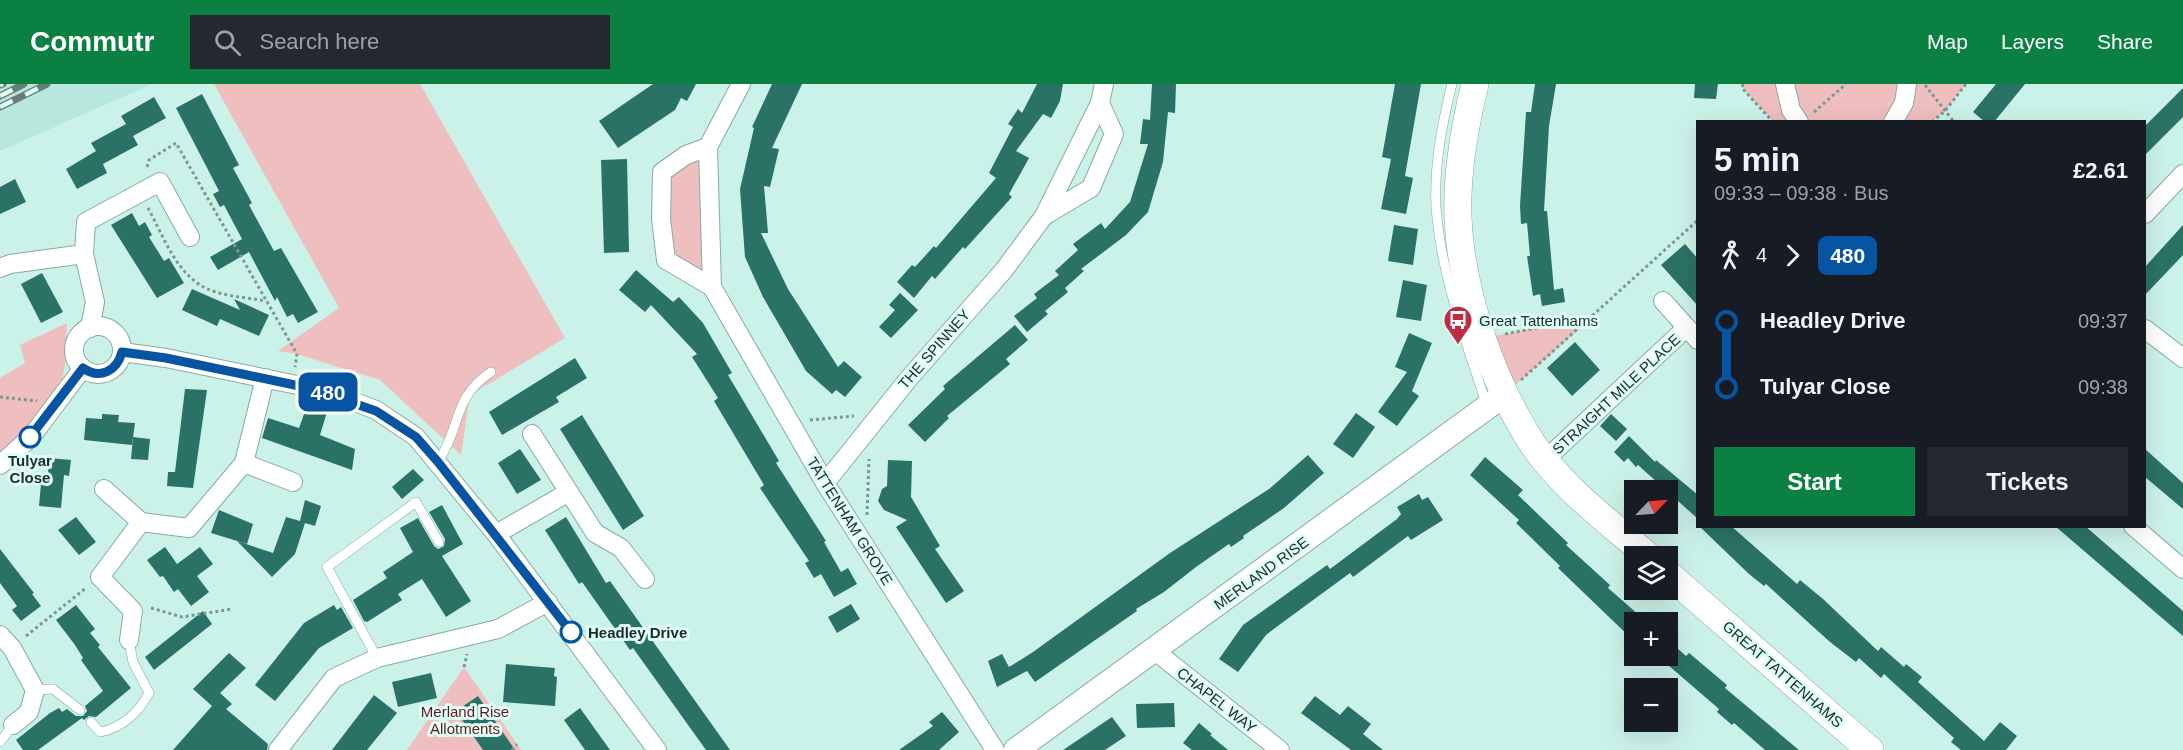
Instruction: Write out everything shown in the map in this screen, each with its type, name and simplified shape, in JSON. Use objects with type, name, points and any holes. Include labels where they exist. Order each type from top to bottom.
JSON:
[{"type":"main road","points":[[1475,84],[1464,132],[1458,198],[1461,256],[1497,401],[1545,460],[1582,499],[1636,546]]},
{"type":"main road","name":"GREAT TATTENHAMS","points":[[1678,583],[1870,750]]},
{"type":"street","name":"TATTENHAM GROVE","points":[[741,84],[708,147],[712,287],[825,483],[995,750]]},
{"type":"street","name":"THE SPINNEY","points":[[825,483],[867,421],[1004,270],[1044,216],[1100,103],[1104,84]]},
{"type":"street","points":[[1785,84],[1791,110],[1805,118]]},
{"type":"street","points":[[1894,120],[1904,103],[1907,84]]},
{"type":"street","name":"THE SPINNEY","points":[[1044,216],[1091,188],[1114,134],[1100,103]]},
{"type":"street","points":[[708,147],[686,155],[662,172],[661,219],[666,261],[712,287]]},
{"type":"street","points":[[2146,213],[2183,174]]},
{"type":"street","points":[[90,328],[95,302],[84,254],[86,222],[160,182],[190,237]]},
{"type":"street","points":[[0,268],[10,264],[84,254]]},
{"type":"street","name":"STRAIGHT MILE PLACE","points":[[1545,460],[1692,334],[1663,301]]},
{"type":"street","points":[[99,327],[112,331],[118,337],[122,352],[120,360],[110,371],[94,374],[83,368],[75,354],[76,343],[80,336],[90,328],[99,327]]},
{"type":"street","points":[[2146,330],[2183,358]]},
{"type":"street","points":[[122,352],[265,378],[326,392],[376,411],[416,437],[496,534],[657,750]]},
{"type":"street","points":[[0,465],[30,437],[83,368]]},
{"type":"street","points":[[104,489],[141,522],[189,528],[244,463],[265,378]]},
{"type":"street","name":"MERLAND RISE","points":[[1016,750],[1497,401]]},
{"type":"street","points":[[532,434],[595,533],[621,548],[645,579]]},
{"type":"street","points":[[244,463],[293,482]]},
{"type":"street","points":[[496,534],[569,492]]},
{"type":"street","points":[[129,640],[132,610],[99,577],[141,522]]},
{"type":"street","points":[[2135,528],[2183,569]]},
{"type":"street","points":[[278,750],[334,678],[377,658],[498,628],[548,602]]},
{"type":"street","points":[[6,641],[35,690],[29,712],[13,724]]},
{"type":"street","name":"CHAPEL WAY","points":[[1155,651],[1280,750]]},
{"type":"lane","points":[[1452,84],[1439,135],[1436,207],[1453,304],[1497,401]]},
{"type":"lane","points":[[438,462],[453,432],[460,408],[473,384],[492,372]]},
{"type":"lane","points":[[377,658],[327,567],[416,502],[439,542]]},
{"type":"lane","points":[[91,722],[100,732],[112,729],[141,709],[149,693],[133,662],[129,640]]},
{"type":"lane","points":[[35,690],[53,689],[80,710]]},
{"type":"lane","points":[[0,742],[13,724]]},
{"type":"path","points":[[1743,84],[1742,88],[1771,120]]},
{"type":"path","points":[[1805,118],[1846,84]]},
{"type":"path","points":[[1925,84],[1952,120]]},
{"type":"path","points":[[1934,120],[1945,111],[1966,84]]},
{"type":"path","points":[[147,206],[181,268],[192,281],[214,292],[266,301]]},
{"type":"path","points":[[1497,401],[1592,318],[1696,222]]},
{"type":"path","points":[[1482,338],[1592,318]]},
{"type":"path","points":[[0,397],[58,403]]},
{"type":"path","points":[[790,422],[867,421],[866,548]]},
{"type":"path","points":[[6,641],[99,577]]},
{"type":"path","points":[[132,610],[153,608],[182,616],[232,609]]},
{"type":"path","points":[[512,750],[517,744]]},
{"type":"shaded area","points":[[0,84],[152,84],[0,151]]},
{"type":"green space","points":[[214,84],[420,84],[565,338],[470,395],[461,455],[380,380],[297,354],[278,351],[339,308]]},
{"type":"green space","points":[[1743,84],[1966,84],[1945,111],[1934,120],[1772,120],[1742,88]]},
{"type":"green space","points":[[708,147],[712,287],[666,260],[662,172]]},
{"type":"green space","points":[[1592,318],[1505,394],[1482,338]]},
{"type":"green space","points":[[67,323],[66,359],[58,403],[0,465],[0,378],[25,363],[20,345]]},
{"type":"green space","name":"Merland Rise Allotments","points":[[464,667],[521,750],[407,750]]},
{"type":"building","points":[[653,84],[696,84],[687,101],[681,98],[675,110],[618,148],[599,121]]},
{"type":"building","points":[[772,84],[802,84],[772,148],[779,149],[770,187],[764,186],[768,233],[761,233],[788,289],[838,367],[844,361],[862,377],[845,397],[836,390],[832,394],[806,371],[763,297],[745,257],[740,189],[754,128],[752,127]]},
{"type":"building","points":[[1037,84],[1063,84],[1060,101],[1051,118],[1043,114],[1016,151],[1029,158],[1009,194],[1012,197],[965,249],[963,247],[935,279],[932,276],[914,298],[897,282],[912,265],[915,267],[934,246],[936,248],[996,178],[989,173],[1013,127],[1008,124],[1018,109],[1022,113]]},
{"type":"building","points":[[1152,84],[1176,84],[1175,113],[1168,112],[1163,162],[1148,212],[1126,235],[1081,269],[1084,271],[1065,288],[1068,292],[1045,311],[1048,314],[1027,332],[1014,316],[1037,298],[1034,294],[1059,275],[1055,271],[1078,250],[1073,244],[1101,223],[1105,229],[1130,202],[1148,144],[1140,144],[1143,119],[1150,120]]},
{"type":"building","points":[[1395,84],[1421,84],[1405,176],[1413,178],[1406,214],[1381,209],[1391,159],[1382,157]]},
{"type":"building","points":[[1535,84],[1556,84],[1549,126],[1544,211],[1547,211],[1554,290],[1563,288],[1565,302],[1542,306],[1540,294],[1533,296],[1527,256],[1530,256],[1527,223],[1521,224],[1520,206],[1526,112],[1531,112]]},
{"type":"building","points":[[1695,84],[1718,84],[1716,99],[1694,98]]},
{"type":"building","points":[[1996,84],[2025,84],[1996,120],[1983,120],[1973,112]]},
{"type":"building","points":[[2183,88],[2183,117],[2146,154],[2146,125]]},
{"type":"building","points":[[202,94],[239,165],[233,168],[252,203],[249,205],[274,251],[281,248],[318,312],[298,323],[293,314],[287,317],[277,297],[275,301],[249,252],[218,270],[210,257],[242,239],[224,205],[220,207],[213,194],[219,191],[176,108]]},
{"type":"building","points":[[154,97],[166,118],[133,136],[138,145],[103,164],[107,173],[77,189],[66,169],[96,151],[91,143],[126,124],[121,116]]},
{"type":"building","points":[[627,159],[629,252],[604,253],[601,160]]},
{"type":"building","points":[[15,179],[26,202],[0,214],[0,187]]},
{"type":"building","points":[[132,213],[139,226],[145,222],[152,235],[149,237],[164,261],[169,258],[184,283],[157,298],[111,225]]},
{"type":"building","points":[[1394,225],[1418,229],[1413,265],[1388,261]]},
{"type":"building","points":[[2183,225],[2183,255],[2146,294],[2146,266]]},
{"type":"building","points":[[1685,244],[1696,257],[1696,304],[1661,265]]},
{"type":"building","points":[[636,270],[673,302],[679,297],[703,323],[732,373],[728,375],[779,461],[776,463],[826,541],[824,542],[841,572],[848,568],[857,584],[834,597],[821,574],[814,578],[805,563],[809,561],[760,488],[764,485],[714,401],[718,398],[692,357],[697,354],[651,305],[645,312],[619,290]]},
{"type":"building","points":[[42,273],[63,312],[41,323],[21,284]]},
{"type":"building","points":[[1403,280],[1427,285],[1421,321],[1396,317]]},
{"type":"building","points":[[192,289],[240,310],[234,299],[269,315],[259,336],[220,319],[217,326],[182,310]]},
{"type":"building","points":[[900,293],[918,310],[891,338],[879,327],[895,310],[889,305]]},
{"type":"building","points":[[1015,325],[1028,340],[1006,359],[1010,364],[947,416],[949,418],[925,442],[908,425],[945,389],[943,386]]},
{"type":"building","points":[[1409,333],[1432,343],[1412,391],[1419,396],[1397,426],[1378,412],[1407,372],[1395,367]]},
{"type":"building","points":[[1575,342],[1600,370],[1572,396],[1547,368]]},
{"type":"building","points":[[575,358],[587,378],[556,397],[559,402],[502,435],[489,412]]},
{"type":"building","points":[[185,389],[207,390],[193,488],[167,486],[168,472],[175,472]]},
{"type":"building","points":[[307,406],[327,412],[320,435],[355,449],[352,470],[262,438],[268,418],[299,428]]},
{"type":"building","points":[[1356,413],[1375,427],[1353,458],[1333,444]]},
{"type":"building","points":[[102,414],[119,415],[118,422],[135,423],[132,445],[84,440],[86,418],[102,419]]},
{"type":"building","points":[[1611,414],[1627,429],[1616,441],[1600,426]]},
{"type":"building","points":[[582,415],[644,516],[623,530],[560,429]]},
{"type":"building","points":[[1629,436],[1655,462],[1656,460],[1696,493],[1696,517],[1678,501],[1678,480],[1655,480],[1638,465],[1636,467],[1628,458],[1624,462],[1614,452]]},
{"type":"building","points":[[133,437],[150,439],[148,460],[131,459]]},
{"type":"building","points":[[520,449],[541,480],[517,494],[498,463]]},
{"type":"building","points":[[2146,450],[2183,483],[2183,509],[2146,478]]},
{"type":"building","points":[[1308,455],[1324,473],[1284,508],[1243,536],[1244,538],[1231,547],[1229,544],[1035,682],[1027,671],[997,687],[988,661],[1002,654],[1009,667],[1033,652],[1170,553],[1269,489]]},
{"type":"building","points":[[1485,457],[1523,490],[1518,495],[1568,543],[1566,545],[1610,585],[1608,588],[1636,612],[1624,612],[1624,631],[1558,568],[1560,566],[1516,523],[1519,520],[1470,475]]},
{"type":"building","points":[[49,458],[71,460],[69,476],[64,475],[61,508],[39,506],[42,473],[48,474]]},
{"type":"building","points":[[888,460],[912,461],[911,497],[940,546],[935,549],[964,591],[946,603],[896,527],[907,520],[884,510],[878,501],[882,489],[887,486]]},
{"type":"building","points":[[413,469],[424,480],[402,499],[392,487]]},
{"type":"building","points":[[1419,494],[1422,500],[1428,497],[1443,520],[1411,540],[1408,536],[1353,577],[1350,573],[1275,628],[1266,635],[1238,672],[1219,659],[1243,625],[1327,565],[1330,569],[1397,519],[1401,514],[1397,507]]},
{"type":"building","points":[[305,500],[321,506],[315,526],[305,523],[295,554],[272,577],[237,541],[273,553],[286,517],[300,521]]},
{"type":"building","points":[[442,505],[463,544],[442,556],[471,601],[446,617],[422,579],[398,594],[402,600],[367,622],[364,621],[353,600],[387,578],[383,572],[413,552],[400,528],[418,518],[434,546],[438,549],[444,546],[445,539],[429,512]]},
{"type":"building","points":[[219,510],[253,524],[247,544],[211,533]]},
{"type":"building","points":[[76,517],[96,542],[79,555],[58,530]]},
{"type":"building","points":[[566,517],[606,583],[610,581],[730,750],[706,750],[633,648],[630,650],[582,582],[579,584],[545,530]]},
{"type":"building","points":[[1701,528],[1733,528],[1797,584],[1800,580],[1823,599],[1878,651],[1881,647],[1904,667],[1906,664],[1922,677],[1918,682],[1984,741],[2000,722],[2017,736],[2006,750],[1961,750],[1951,742],[1954,738],[1884,674],[1881,678],[1859,658],[1856,662],[1830,642],[1766,584],[1764,586]]},
{"type":"building","points":[[2057,528],[2087,528],[2183,611],[2183,636]]},
{"type":"building","points":[[165,547],[177,564],[200,547],[213,564],[197,576],[209,592],[191,606],[178,589],[174,592],[163,576],[160,577],[147,560]]},
{"type":"building","points":[[0,549],[34,593],[32,594],[41,606],[21,621],[12,610],[17,606],[0,583]]},
{"type":"building","points":[[851,604],[860,619],[837,633],[828,617]]},
{"type":"building","points":[[76,605],[95,629],[90,633],[100,645],[98,647],[131,688],[96,717],[89,716],[84,720],[82,718],[38,750],[23,750],[16,740],[50,713],[59,708],[62,712],[67,709],[76,716],[83,716],[87,711],[85,706],[103,691],[81,660],[83,658],[75,645],[56,620]]},
{"type":"building","points":[[334,605],[337,610],[341,607],[353,628],[319,648],[275,701],[255,685],[304,623]]},
{"type":"building","points":[[203,611],[212,624],[154,670],[145,657]]},
{"type":"building","points":[[1678,649],[1686,656],[1689,653],[1727,685],[1725,688],[1799,750],[1765,750],[1734,723],[1732,725],[1717,712],[1719,709],[1669,666],[1678,666]]},
{"type":"building","points":[[229,653],[246,668],[220,693],[232,704],[226,709],[268,744],[267,750],[173,750],[212,706],[193,689]]},
{"type":"building","points":[[506,664],[555,668],[554,676],[557,677],[555,706],[503,702]]},
{"type":"building","points":[[431,673],[437,698],[398,707],[392,682]]},
{"type":"building","points":[[374,695],[397,713],[367,750],[332,750]]},
{"type":"building","name":"Merland Rise Allotments","points":[[478,696],[515,750],[483,750],[456,711]]},
{"type":"building","points":[[1315,696],[1340,715],[1348,706],[1371,724],[1363,734],[1383,750],[1351,750],[1301,713]]},
{"type":"building","points":[[1174,703],[1175,727],[1137,728],[1136,704]]},
{"type":"building","points":[[580,708],[610,750],[585,750],[564,720]]},
{"type":"building","points":[[942,712],[959,732],[939,750],[899,750],[933,726],[929,722]]},
{"type":"building","points":[[1112,717],[1126,736],[1105,750],[1063,750]]},
{"type":"building","points":[[1199,723],[1228,750],[1192,750],[1183,743]]},
{"type":"railway","points":[[0,96],[24,84]]},
{"type":"railway","points":[[0,107],[47,84]]},
{"type":"bus line","name":"480","points":[[30,437],[83,368],[94,374],[103,374],[116,367],[122,352],[166,358],[326,392],[376,411],[416,437],[456,484],[571,632]]},
{"type":"place","name":"Great Tattenhams","points":[[1458,346]]},
{"type":"place","name":"Tulyar Close","points":[[30,437]]},
{"type":"place","name":"Headley Drive","points":[[571,632]]}]
